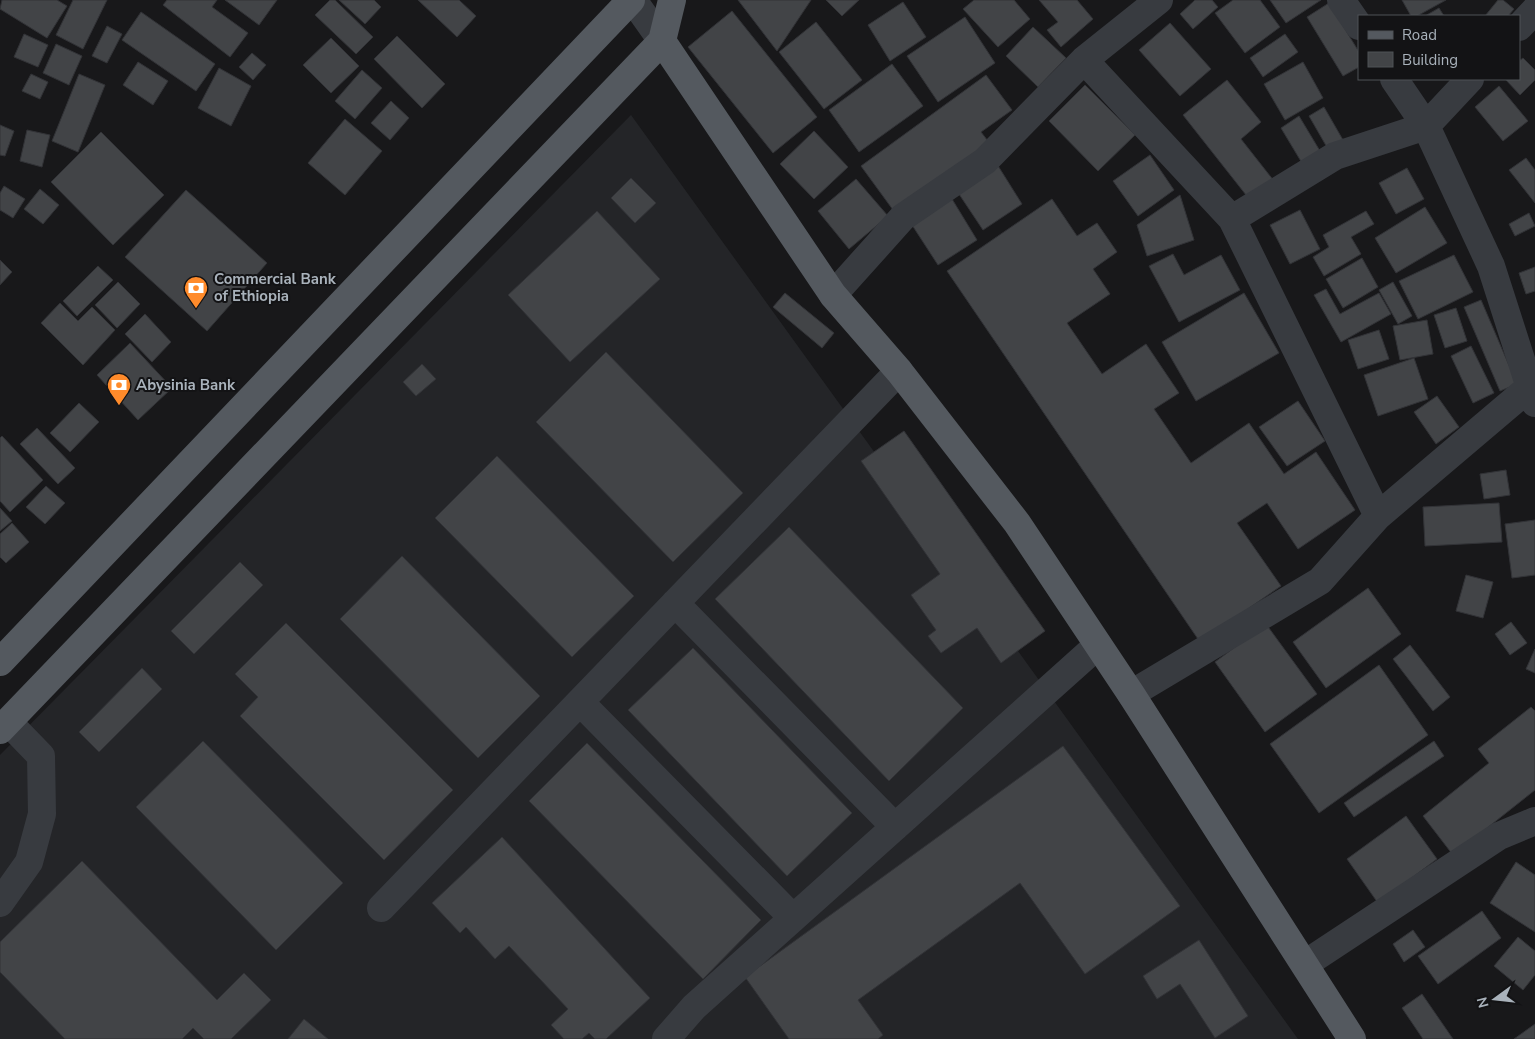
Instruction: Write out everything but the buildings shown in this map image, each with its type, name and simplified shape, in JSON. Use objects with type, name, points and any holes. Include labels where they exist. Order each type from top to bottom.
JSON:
[{"type":"main road","points":[[0,662],[632,0]]},
{"type":"main road","points":[[4,726],[662,41],[672,0]]},
{"type":"main road","points":[[662,41],[834,295],[899,371],[1017,522],[1131,694],[1352,1039]]},
{"type":"street","points":[[632,0],[662,41]]},
{"type":"street","points":[[834,295],[903,217],[985,160],[1084,60],[1159,0]]},
{"type":"street","points":[[1341,0],[1358,25]]},
{"type":"street","points":[[1520,26],[1535,10]]},
{"type":"street","points":[[1084,60],[1232,219],[1378,516]]},
{"type":"street","points":[[1131,694],[1320,581],[1378,516],[1533,392],[1492,266],[1426,126],[1395,80]]},
{"type":"street","points":[[1232,219],[1335,156],[1426,126],[1469,80]]},
{"type":"street","points":[[380,908],[899,371]]},
{"type":"street","points":[[675,603],[895,827]]},
{"type":"street","points":[[666,1039],[694,1007],[1098,645]]},
{"type":"street","points":[[580,702],[793,918]]},
{"type":"street","points":[[0,903],[30,862],[42,814],[41,756],[4,726]]},
{"type":"street","points":[[1305,964],[1499,836],[1535,821]]},
{"type":"shaded area","points":[[631,115],[1298,1039],[0,1039],[0,755]]},
{"type":"place","name":"Commercial Bank of Ethiopia","points":[[196,309]]},
{"type":"place","name":"Abysinia Bank","points":[[119,406]]}]
